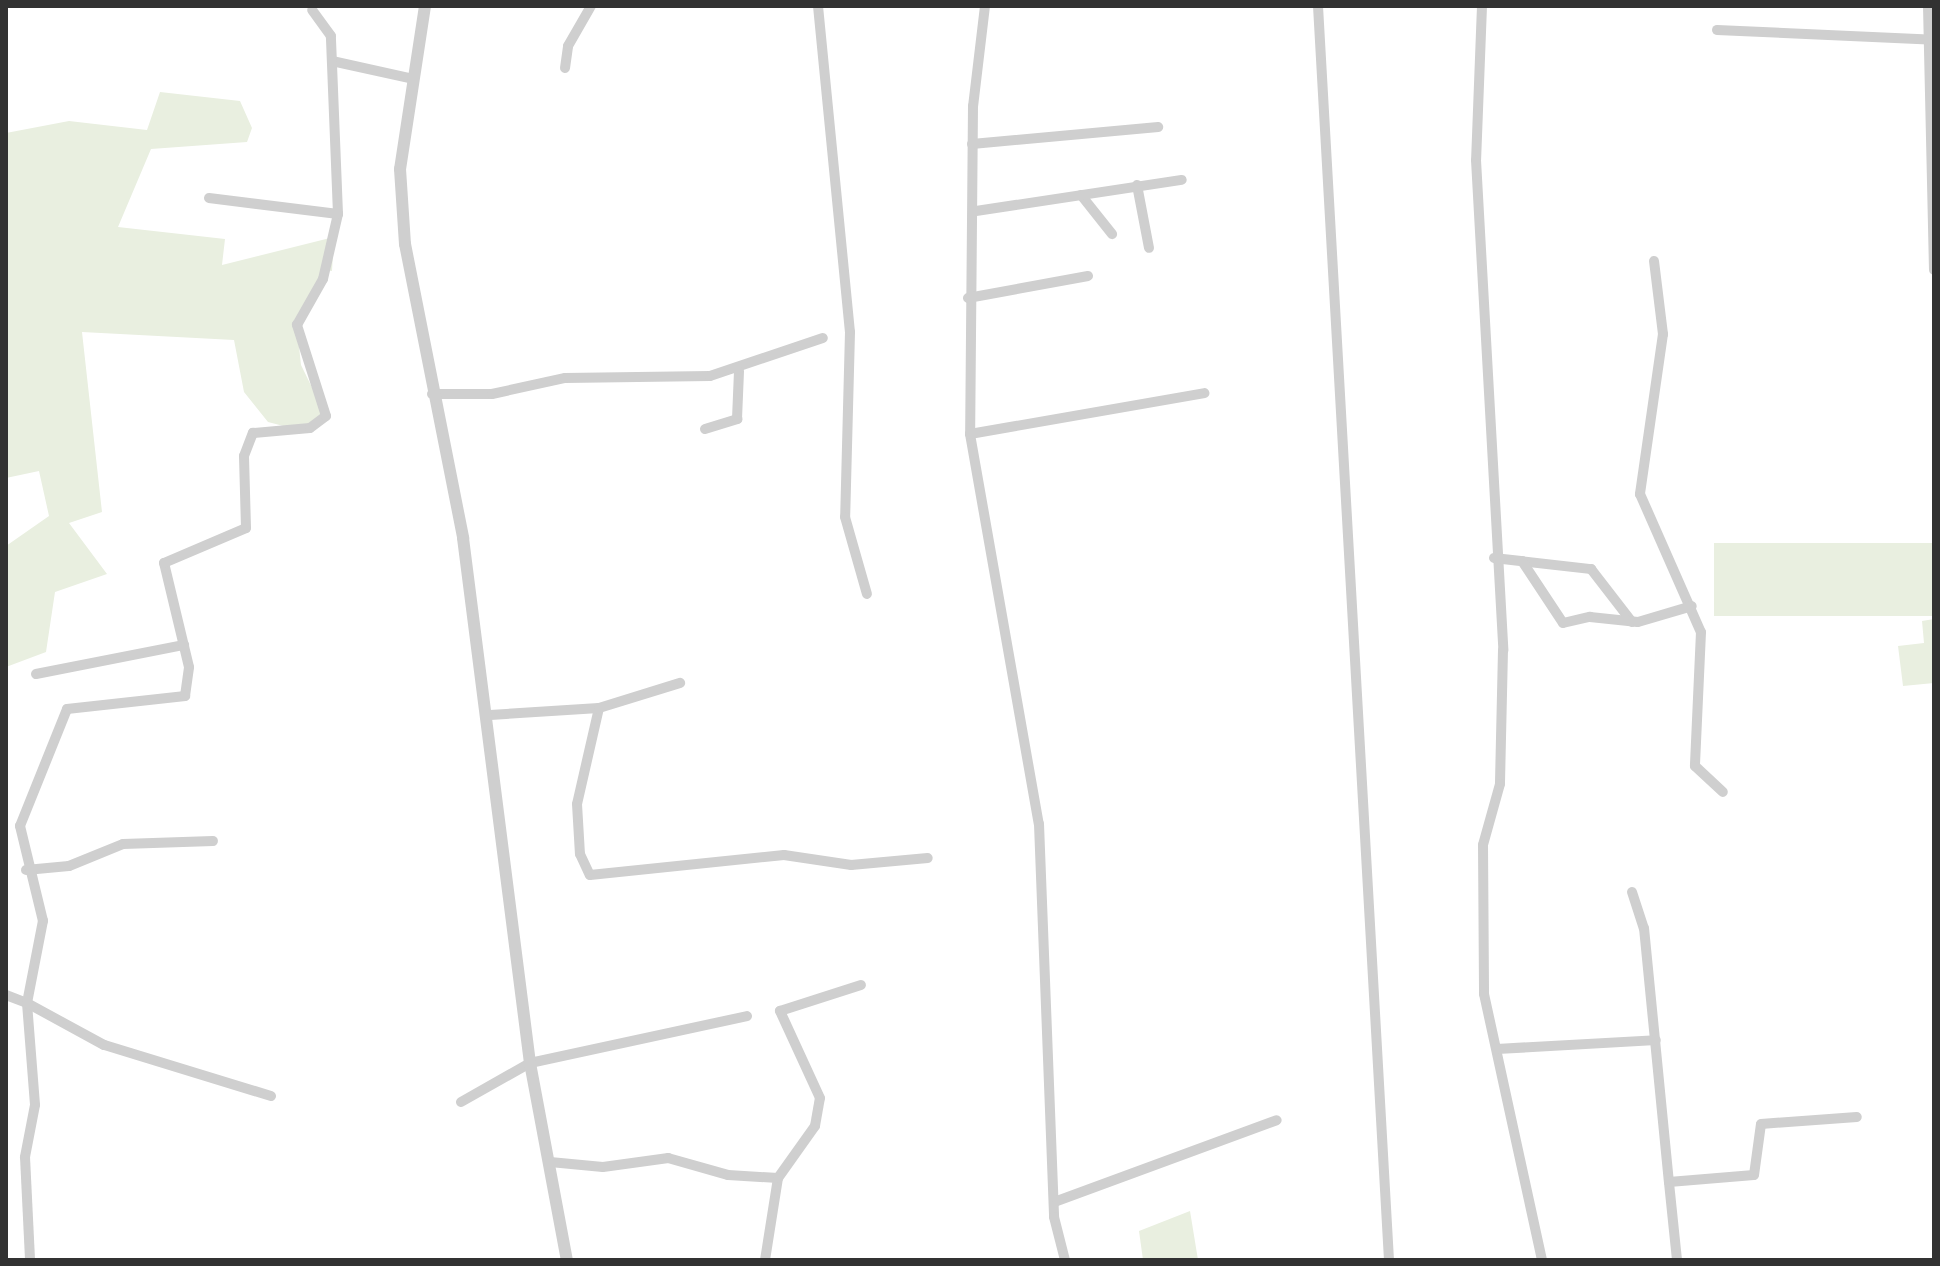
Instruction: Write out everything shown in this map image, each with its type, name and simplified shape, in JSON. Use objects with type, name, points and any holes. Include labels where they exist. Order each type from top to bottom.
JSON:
[{"type":"street","points":[[425,6],[413,79],[401,199],[432,394],[490,715],[530,1063],[567,1260]]},
{"type":"street","points":[[565,68],[568,46],[591,6]]},
{"type":"street","points":[[818,6],[850,332],[845,517],[867,594]]},
{"type":"street","points":[[985,6],[972,144],[976,211],[968,298],[970,434],[1039,824],[1057,1201],[1065,1260]]},
{"type":"street","points":[[1318,6],[1389,1260]]},
{"type":"street","points":[[1482,6],[1474,122],[1494,558],[1502,626],[1501,776],[1484,829],[1480,924],[1487,1021],[1497,1049],[1542,1260]]},
{"type":"street","points":[[1928,6],[1934,270]]},
{"type":"street","points":[[30,1260],[25,1157],[35,1105],[27,1003],[43,921],[26,870],[24,808],[62,713],[123,699],[181,699],[189,685],[184,645],[164,563],[246,528],[244,456],[253,433],[318,426],[326,416],[297,325],[323,279],[338,214],[331,36],[312,10]]},
{"type":"street","points":[[1717,30],[1930,40]]},
{"type":"street","points":[[332,61],[413,79]]},
{"type":"street","points":[[972,144],[1158,127]]},
{"type":"street","points":[[976,211],[1182,180]]},
{"type":"street","points":[[1137,185],[1149,248]]},
{"type":"street","points":[[1081,195],[1112,234]]},
{"type":"street","points":[[209,198],[338,214]]},
{"type":"street","points":[[1654,261],[1663,334],[1640,494],[1692,606],[1702,640],[1695,766],[1723,792]]},
{"type":"street","points":[[968,298],[1088,276]]},
{"type":"street","points":[[432,394],[492,394],[565,378],[604,382],[739,371],[762,355],[823,338]]},
{"type":"street","points":[[705,429],[737,419],[739,371]]},
{"type":"street","points":[[970,434],[1204,393]]},
{"type":"street","points":[[1494,558],[1591,569],[1632,622]]},
{"type":"street","points":[[1522,561],[1563,623],[1632,622],[1692,606]]},
{"type":"street","points":[[36,674],[184,645]]},
{"type":"street","points":[[490,715],[599,708],[680,683]]},
{"type":"street","points":[[599,708],[577,804],[580,854],[590,875],[784,855],[851,865],[928,858]]},
{"type":"street","points":[[26,870],[69,866],[123,844],[213,841]]},
{"type":"street","points":[[1632,892],[1644,928],[1677,1260]]},
{"type":"street","points":[[765,1260],[778,1178],[815,1126],[820,1098],[780,1011],[861,985]]},
{"type":"street","points":[[6,995],[27,1003],[104,1045],[271,1096]]},
{"type":"street","points":[[461,1102],[530,1063],[747,1016]]},
{"type":"street","points":[[1497,1049],[1656,1040]]},
{"type":"street","points":[[1669,1182],[1754,1175],[1761,1124],[1857,1117]]},
{"type":"street","points":[[1057,1201],[1277,1120]]},
{"type":"street","points":[[550,1162],[603,1167],[668,1158],[728,1175],[778,1178]]},
{"type":"green space","points":[[160,92],[240,101],[252,128],[247,142],[151,149],[118,227],[225,239],[222,265],[334,237],[332,271],[325,270],[307,301],[298,337],[301,365],[326,416],[295,429],[268,422],[244,392],[234,340],[82,332],[102,512],[69,523],[107,574],[55,592],[46,652],[6,667],[6,546],[49,516],[39,471],[6,478],[6,133],[69,121],[147,130]]},
{"type":"green space","points":[[1714,543],[1934,543],[1934,616],[1714,616]]},
{"type":"green space","points":[[1934,619],[1934,683],[1903,686],[1898,646],[1924,643],[1922,621]]},
{"type":"green space","points":[[1190,1211],[1198,1260],[1143,1260],[1139,1231]]}]
